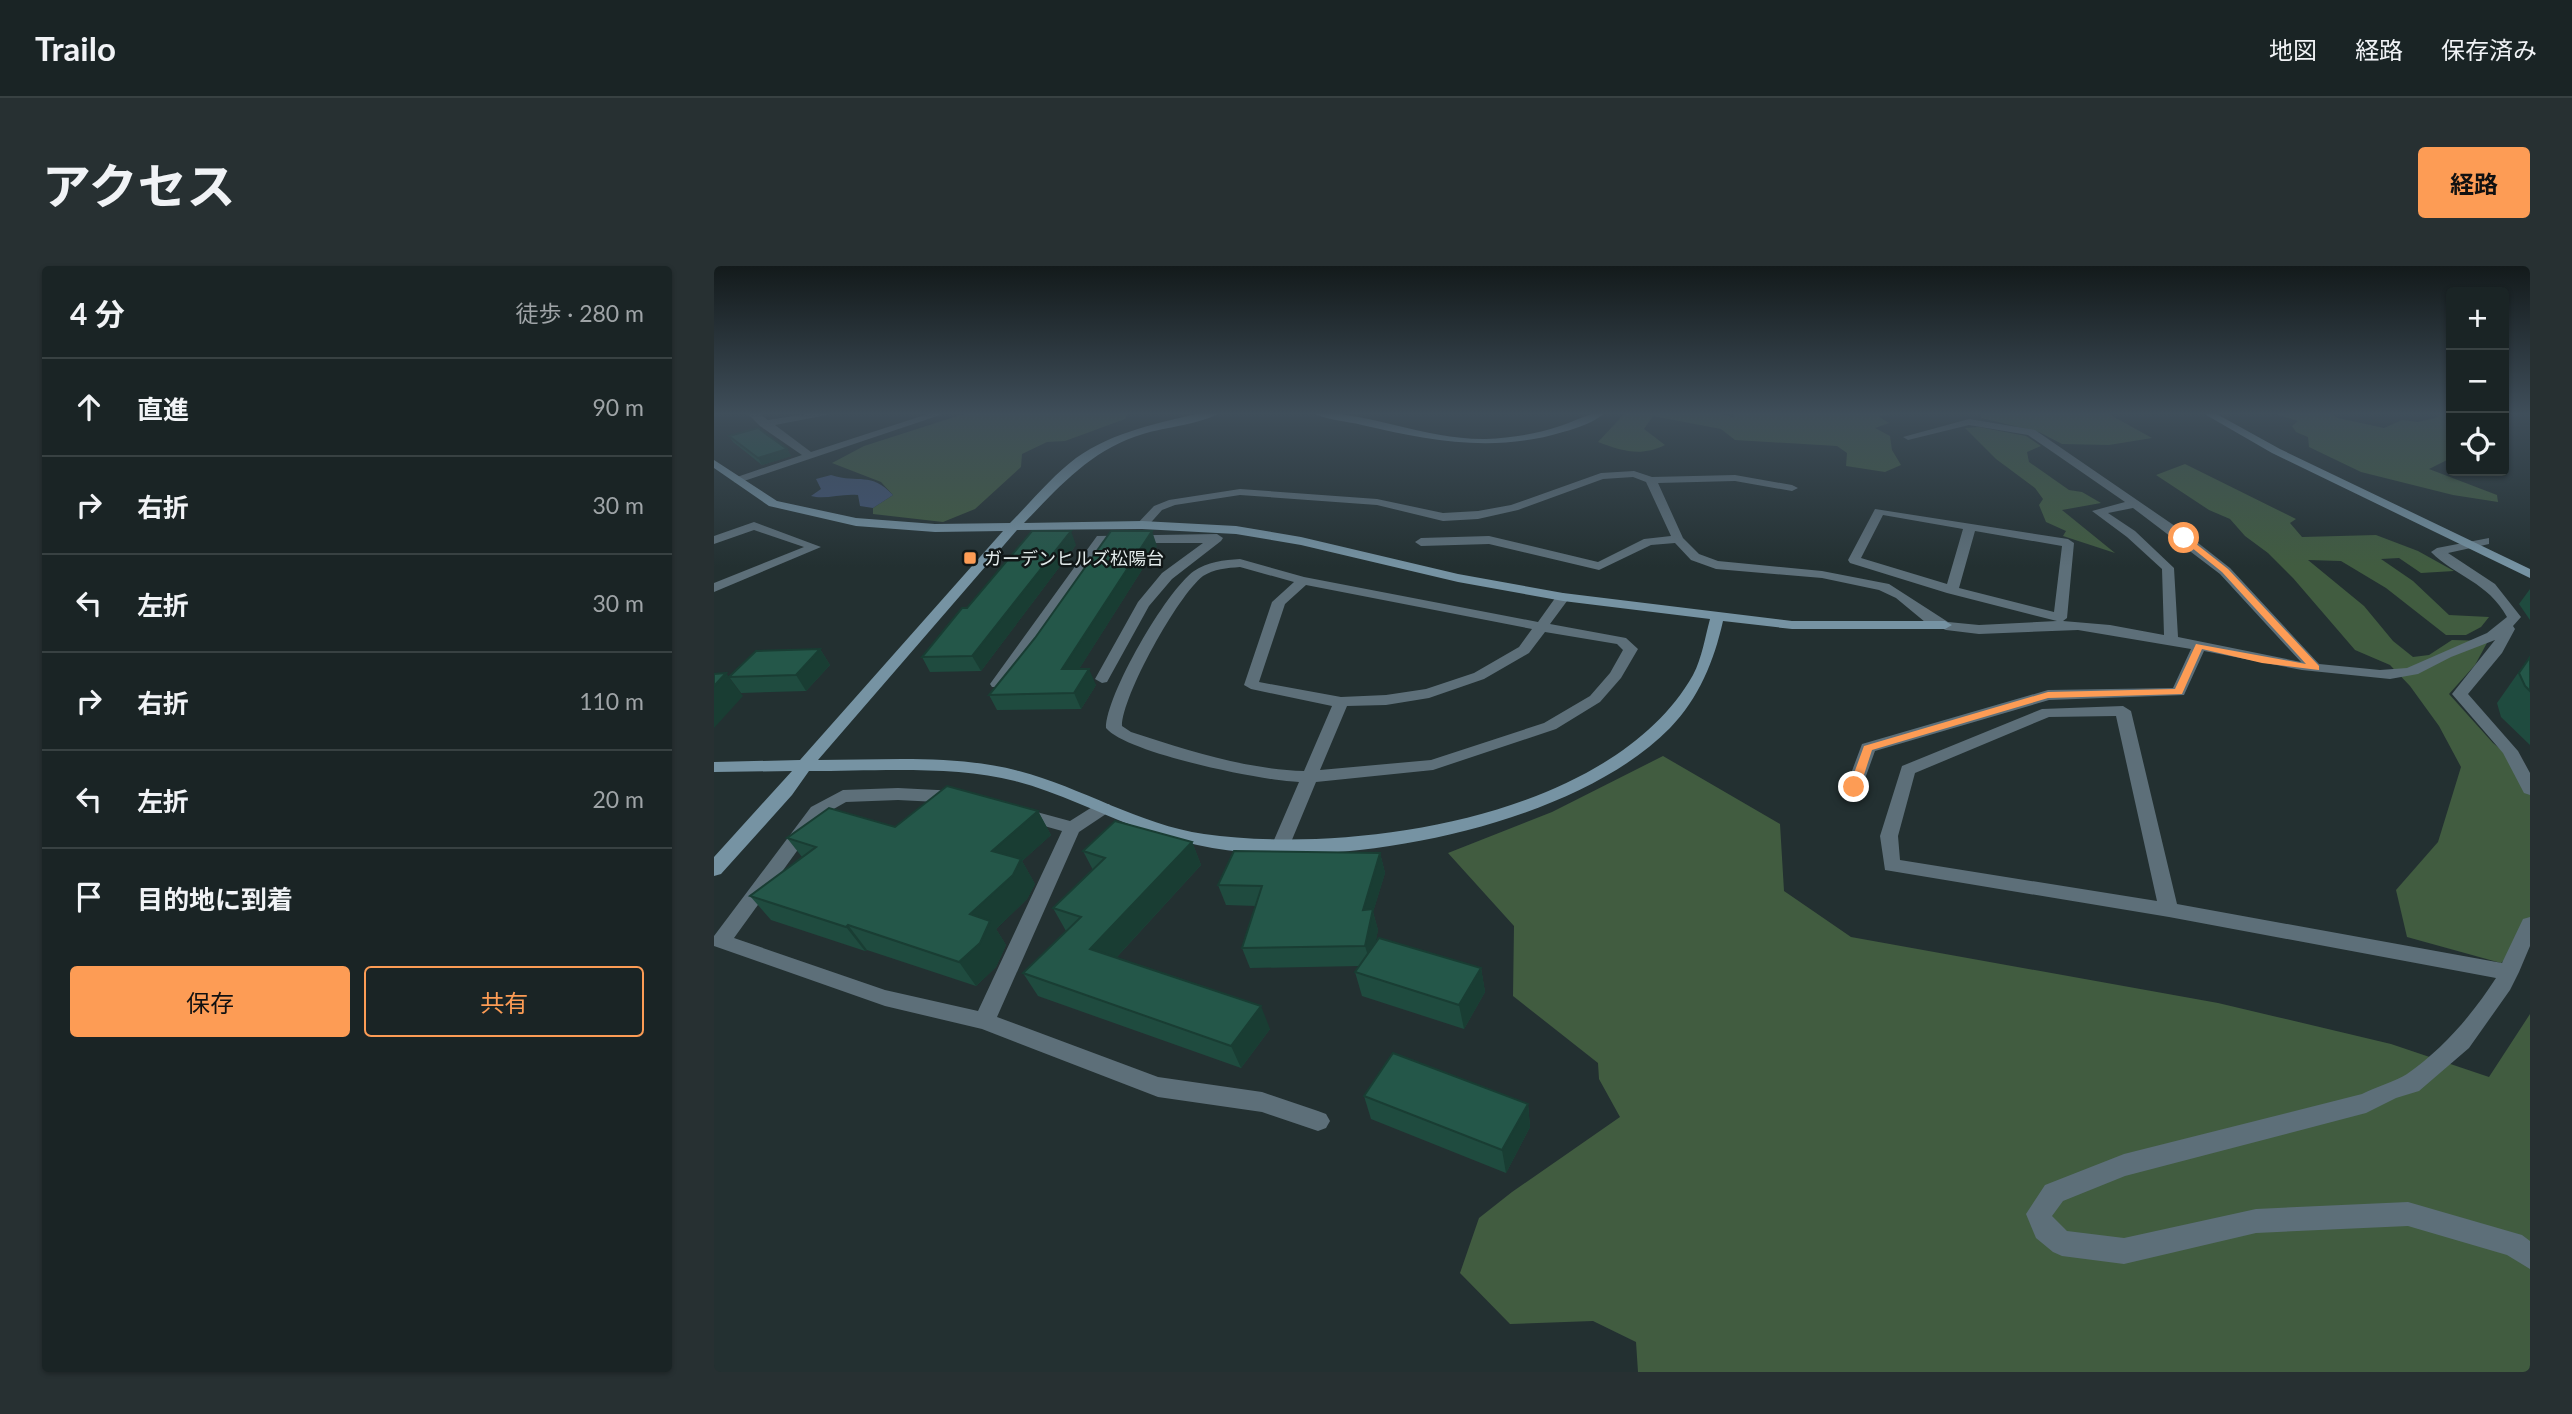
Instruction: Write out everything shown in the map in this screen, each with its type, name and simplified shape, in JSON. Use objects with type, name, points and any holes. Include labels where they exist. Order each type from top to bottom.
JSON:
[{"type":"street","points":[[715,464],[774,504],[823,517],[909,527],[1142,525],[1236,530],[1301,541],[1458,579],[1563,597],[1717,617],[1840,627],[1945,625],[1986,630],[2078,626],[2199,646],[2262,661],[2374,674],[2410,671],[2496,636],[2514,617]]},
{"type":"street","points":[[738,480],[790,464]]},
{"type":"street","points":[[714,869],[786,790],[1014,526],[1076,464]]},
{"type":"street","points":[[2077,464],[2225,571],[2315,668]]},
{"type":"street","points":[[2302,464],[2530,574]]},
{"type":"street","points":[[2325,464],[2530,562]]},
{"type":"street","points":[[1142,525],[1158,508],[1173,502],[1240,492],[1377,502],[1443,517],[1478,516],[1514,508],[1601,476],[1634,474],[1651,480],[1735,478],[1792,488]]},
{"type":"street","points":[[1651,480],[1678,539],[1695,557],[1716,565],[1850,579],[1886,587],[1945,625]]},
{"type":"street","points":[[2134,503],[2098,511],[2132,534],[2168,568],[2171,641]]},
{"type":"street","points":[[2060,618],[2068,543],[1879,511],[1854,560],[1952,590],[2060,618],[2078,626]]},
{"type":"street","points":[[714,540],[754,526],[815,547],[714,588]]},
{"type":"street","points":[[1952,590],[1970,526]]},
{"type":"street","points":[[1102,679],[1143,605],[1167,576],[1216,539],[1236,530]]},
{"type":"street","points":[[997,684],[1101,539],[1216,539]]},
{"type":"street","points":[[1421,542],[1489,540],[1599,566],[1648,542],[1678,539]]},
{"type":"street","points":[[2485,541],[2437,552],[2490,588],[2510,608],[2514,617]]},
{"type":"street","points":[[1240,563],[1303,581],[1541,628],[1621,641],[1631,649],[1616,675],[1595,699],[1550,726],[1433,765],[1309,777],[1283,776],[1211,763],[1125,736],[1114,728],[1114,716],[1171,606],[1195,576],[1213,566],[1240,563]]},
{"type":"street","points":[[1303,581],[1279,602],[1251,685],[1319,700],[1341,702],[1386,700],[1429,693],[1479,676],[1524,650],[1563,597]]},
{"type":"street","points":[[714,767],[942,767],[989,770],[1038,783],[1200,840],[1280,847],[1354,844],[1419,836],[1504,815],[1551,798],[1635,748],[1662,726],[1699,677],[1710,648],[1717,617]]},
{"type":"street","points":[[2514,617],[2497,650],[2460,694],[2510,751],[2530,789]]},
{"type":"street","points":[[1854,787],[1868,748],[2048,695],[2179,692],[2199,646]]},
{"type":"street","points":[[1280,847],[1341,702]]},
{"type":"street","points":[[2169,910],[2123,711],[2047,712],[1908,770],[1889,836],[1891,865],[2169,910],[2509,972]]},
{"type":"street","points":[[972,800],[950,796],[843,796],[817,811],[721,941],[885,998],[984,1021],[1158,1087],[1262,1102],[1318,1121]]},
{"type":"street","points":[[997,807],[1072,828]]},
{"type":"street","points":[[984,1021],[1072,828],[1103,808]]},
{"type":"street","points":[[2530,924],[2504,984],[2461,1042],[2411,1084],[2390,1090],[2366,1103],[2304,1116],[2124,1165],[2054,1193],[2038,1214],[2045,1229],[2062,1243],[2124,1251],[2256,1221],[2408,1214],[2513,1244],[2530,1255]]},
{"type":"green space","points":[[834,464],[1021,464],[1021,467],[975,509],[943,522],[873,514],[873,508],[893,495],[881,482]]},
{"type":"green space","points":[[1846,464],[1901,465],[1885,472],[1846,466]]},
{"type":"green space","points":[[2002,464],[2031,464],[2069,490],[2082,492],[2101,503],[2062,510],[2115,553],[2063,536],[2066,531],[2046,522],[2039,505],[2043,499],[2035,488]]},
{"type":"green space","points":[[2185,464],[2296,519],[2290,523],[2302,537],[2376,535],[2418,551],[2454,571],[2421,573],[2399,558],[2381,559],[2413,581],[2449,615],[2489,617],[2481,627],[2466,635],[2446,635],[2386,588],[2341,561],[2308,560],[2364,606],[2393,641],[2413,657],[2429,655],[2452,640],[2488,641],[2475,665],[2449,694],[2493,743],[2530,774],[2530,938],[2501,963],[2407,937],[2396,890],[2438,842],[2461,767],[2439,726],[2410,686],[2390,665],[2355,650],[2293,578],[2268,553],[2245,536],[2230,519],[2209,510],[2156,475]]},
{"type":"green space","points":[[2344,464],[2440,464],[2429,469],[2497,495],[2498,502],[2453,495],[2361,472]]},
{"type":"green space","points":[[1663,756],[1780,824],[1784,891],[1851,937],[2218,1003],[2391,1044],[2489,1077],[2530,1014],[2530,1372],[1638,1372],[1636,1342],[1593,1321],[1510,1324],[1460,1273],[1479,1218],[1620,1117],[1599,1079],[1598,1063],[1513,996],[1514,926],[1448,853],[1552,812]]},
{"type":"water","points":[[831,475],[871,480],[893,495],[873,508],[860,506],[858,495],[811,496],[821,489],[816,479]]},
{"type":"building","points":[[1032,531],[1071,531],[972,656],[922,657],[962,608],[967,608]]},
{"type":"building","points":[[1111,531],[1152,531],[1062,669],[1089,669],[1074,693],[989,695],[1035,638]]},
{"type":"building","points":[[820,649],[796,675],[729,677],[756,651]]},
{"type":"building","points":[[2530,657],[2530,691],[2519,673]]},
{"type":"building","points":[[726,673],[714,686],[714,674]]},
{"type":"building","points":[[947,786],[1038,811],[992,851],[1021,859],[1013,875],[970,914],[990,921],[980,943],[959,962],[750,896],[816,847],[787,838],[829,808],[895,827]]},
{"type":"building","points":[[1115,821],[1192,842],[1090,949],[1261,1006],[1231,1046],[1023,973],[1081,917],[1053,908],[1105,858],[1083,851]]},
{"type":"building","points":[[1234,851],[1380,853],[1363,910],[1373,909],[1365,946],[1242,948],[1262,886],[1218,885]]},
{"type":"building","points":[[1379,938],[1481,968],[1459,1005],[1355,972]]},
{"type":"building","points":[[1393,1053],[1528,1104],[1502,1150],[1364,1096]]},
{"type":"place","name":"ガーデンヒルズ松陽台","points":[[970,558]]},
{"type":"route","points":[[1854,787],[1868,748],[2048,695],[2179,692],[2199,646],[2262,661],[2315,668],[2225,571],[2184,538]]}]
